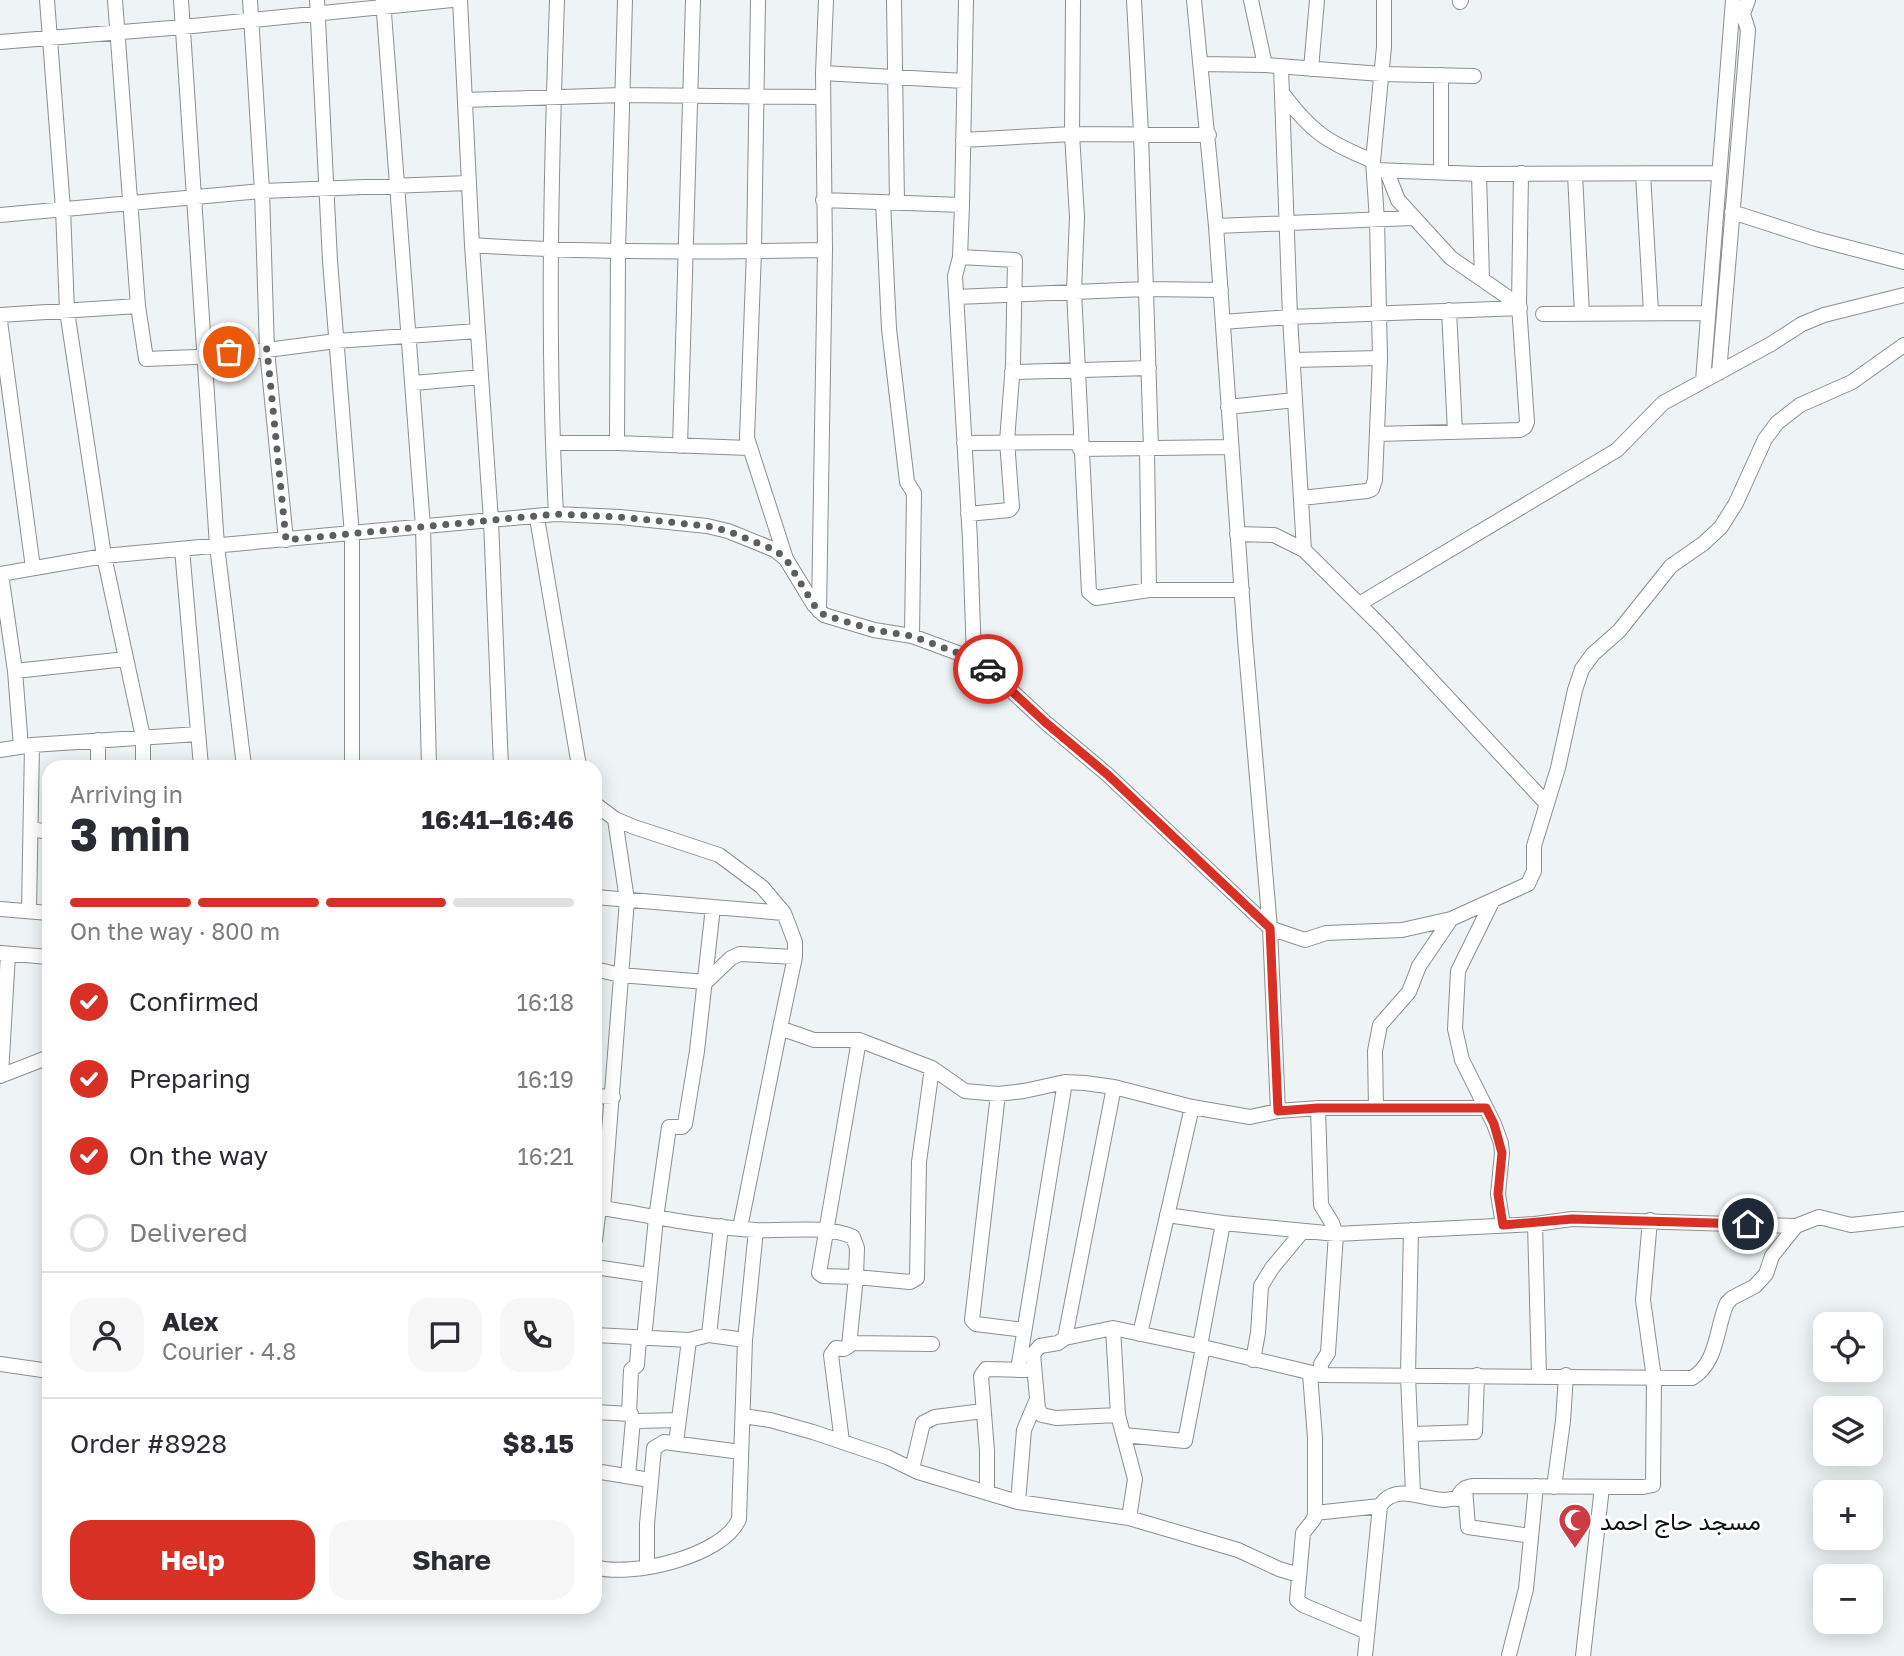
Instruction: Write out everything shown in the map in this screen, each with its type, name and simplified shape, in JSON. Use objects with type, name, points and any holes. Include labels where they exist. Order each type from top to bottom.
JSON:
[{"type":"street","points":[[47,0],[63,209],[67,311],[104,556],[143,737],[143,760]]},
{"type":"street","points":[[116,0],[138,306],[146,359],[195,358],[336,341],[478,331]]},
{"type":"street","points":[[181,0],[217,546],[243,760]]},
{"type":"street","points":[[250,0],[262,191],[267,349],[286,540]]},
{"type":"street","points":[[0,42],[251,20],[317,7],[452,0]]},
{"type":"street","points":[[460,0],[468,183],[491,520],[501,760]]},
{"type":"street","points":[[556,514],[550,250],[557,0]]},
{"type":"street","points":[[617,443],[618,251],[625,0]]},
{"type":"street","points":[[680,446],[693,0]]},
{"type":"street","points":[[758,0],[758,96],[747,438],[786,559],[819,612],[824,615],[874,630],[912,636],[974,659],[987,668],[1108,775],[1270,928],[1293,938],[1310,940],[1326,933],[1402,930],[1451,919],[1522,889],[1533,877],[1534,846],[1558,768],[1582,669],[1593,654],[1619,631],[1671,566],[1704,543],[1721,527],[1736,503],[1765,439],[1777,422],[1800,405],[1852,382],[1904,345]]},
{"type":"street","points":[[819,612],[825,250],[825,0]]},
{"type":"street","points":[[894,0],[896,78],[890,202],[889,329],[907,479],[914,494],[912,636]]},
{"type":"street","points":[[966,0],[960,257],[955,276],[974,659]]},
{"type":"street","points":[[1073,0],[1072,134],[1077,217],[1074,291],[1080,445],[1091,595],[1096,598],[1149,590],[1242,590]]},
{"type":"street","points":[[1134,0],[1142,133],[1149,369],[1149,590]]},
{"type":"street","points":[[1195,0],[1209,135],[1237,534],[1270,928],[1278,1111]]},
{"type":"street","points":[[1251,0],[1265,65]]},
{"type":"street","points":[[1311,69],[1317,0]]},
{"type":"street","points":[[1301,498],[1372,489],[1376,480],[1380,358],[1377,220],[1384,0]]},
{"type":"street","points":[[1703,382],[1733,0]]},
{"type":"street","points":[[1719,373],[1748,30],[1743,10],[1748,0]]},
{"type":"street","points":[[384,3],[414,383],[415,448],[423,527],[429,760]]},
{"type":"street","points":[[317,7],[336,341],[352,535],[352,760]]},
{"type":"street","points":[[1201,64],[1474,76]]},
{"type":"street","points":[[1281,67],[1290,317],[1304,550]]},
{"type":"street","points":[[823,73],[964,81]]},
{"type":"street","points":[[1441,75],[1441,172]]},
{"type":"street","points":[[1283,94],[1299,115],[1327,141],[1378,167],[1479,174],[1718,173]]},
{"type":"street","points":[[465,100],[622,95],[823,97]]},
{"type":"street","points":[[963,140],[1072,134],[1209,135]]},
{"type":"street","points":[[1378,167],[1412,218],[1451,258],[1520,307]]},
{"type":"street","points":[[1377,434],[1520,430],[1525,427],[1527,422],[1520,307],[1521,173]]},
{"type":"street","points":[[1479,174],[1482,279]]},
{"type":"street","points":[[1575,174],[1583,314]]},
{"type":"street","points":[[1643,174],[1651,312]]},
{"type":"street","points":[[0,215],[262,191],[468,183]]},
{"type":"street","points":[[823,200],[962,205]]},
{"type":"street","points":[[1732,212],[1816,239],[1904,262]]},
{"type":"street","points":[[1216,226],[1412,218]]},
{"type":"street","points":[[472,245],[685,253],[825,250]]},
{"type":"street","points":[[960,257],[1014,259],[1012,372],[1007,441],[1011,509],[968,514]]},
{"type":"street","points":[[956,297],[1145,289],[1221,290]]},
{"type":"street","points":[[1359,604],[1617,450],[1663,403],[1813,319],[1904,295]]},
{"type":"street","points":[[0,316],[138,306]]},
{"type":"street","points":[[1223,322],[1520,307]]},
{"type":"street","points":[[1449,310],[1455,432]]},
{"type":"street","points":[[1543,314],[1707,313]]},
{"type":"street","points":[[0,321],[33,568]]},
{"type":"street","points":[[1293,360],[1380,358]]},
{"type":"street","points":[[1012,372],[1149,369]]},
{"type":"street","points":[[414,383],[481,377]]},
{"type":"street","points":[[1228,407],[1294,400]]},
{"type":"street","points":[[964,443],[1007,441],[1149,449],[1231,447]]},
{"type":"street","points":[[553,443],[749,449]]},
{"type":"street","points":[[29,911],[31,829],[26,746],[1,574],[104,556],[537,518],[556,514],[707,526],[764,545],[786,559]]},
{"type":"street","points":[[537,518],[578,760]]},
{"type":"street","points":[[1237,534],[1274,534],[1304,550],[1359,604],[1546,803]]},
{"type":"street","points":[[182,549],[200,760]]},
{"type":"street","points":[[15,671],[126,659]]},
{"type":"street","points":[[0,750],[198,734]]},
{"type":"street","points":[[98,740],[98,760]]},
{"type":"street","points":[[602,809],[615,819],[634,827],[719,855],[762,887],[784,913],[795,942],[795,957],[740,1228]]},
{"type":"street","points":[[602,1156],[613,1097],[626,900],[615,819]]},
{"type":"street","points":[[31,829],[42,831]]},
{"type":"street","points":[[602,898],[784,913]]},
{"type":"street","points":[[1492,902],[1461,964],[1455,1007],[1456,1040],[1462,1060],[1494,1124],[1502,1153],[1498,1194],[1503,1225]]},
{"type":"street","points":[[628,1476],[631,1370],[637,1365],[642,1338],[670,1127],[685,1124],[706,982],[713,907]]},
{"type":"street","points":[[0,909],[42,912]]},
{"type":"street","points":[[1376,1108],[1375,1051],[1380,1025],[1409,992],[1419,966],[1451,919]]},
{"type":"street","points":[[42,957],[4,954],[1,1075],[42,1060]]},
{"type":"street","points":[[602,971],[620,975],[706,982],[731,958],[740,954],[795,957]]},
{"type":"street","points":[[780,1028],[814,1040],[859,1040],[932,1068],[965,1091],[998,1094],[1065,1082],[1114,1087],[1192,1107],[1250,1117],[1278,1111],[1318,1108],[1486,1108]]},
{"type":"street","points":[[859,1040],[819,1276],[910,1282],[917,1278],[919,1162],[932,1068]]},
{"type":"street","points":[[1018,1370],[1065,1082]]},
{"type":"street","points":[[1065,1338],[1114,1087]]},
{"type":"street","points":[[998,1094],[972,1320],[976,1324],[1024,1330]]},
{"type":"street","points":[[602,1096],[613,1097]]},
{"type":"street","points":[[1140,1334],[1192,1107]]},
{"type":"street","points":[[1318,1108],[1321,1205],[1336,1234],[1328,1353],[1316,1375],[1315,1513],[1312,1522],[1304,1530],[1296,1595],[1299,1603],[1367,1632]]},
{"type":"street","points":[[602,1209],[756,1230],[825,1231],[853,1237],[857,1248],[850,1343],[847,1348],[836,1348],[831,1354],[842,1442]]},
{"type":"street","points":[[1167,1216],[1336,1234],[1535,1224],[1572,1219],[1796,1226],[1819,1217],[1851,1225],[1904,1219]]},
{"type":"street","points":[[1365,1656],[1380,1506],[1389,1496],[1413,1493],[1444,1500],[1457,1499],[1459,1492],[1465,1488],[1643,1488],[1653,1485],[1654,1378],[1643,1300],[1650,1220]]},
{"type":"street","points":[[1124,1435],[1185,1441],[1223,1223]]},
{"type":"street","points":[[1535,1224],[1539,1375]]},
{"type":"street","points":[[709,1335],[721,1226]]},
{"type":"street","points":[[1118,1415],[1047,1418],[1038,1409],[1035,1349],[1058,1343],[1065,1338],[1113,1328],[1316,1375],[1692,1378],[1698,1374],[1713,1350],[1727,1303],[1755,1286],[1766,1274],[1772,1256],[1796,1226]]},
{"type":"street","points":[[602,1568],[616,1571],[694,1555],[712,1547],[735,1528],[739,1518],[746,1340],[756,1230]]},
{"type":"street","points":[[1411,1230],[1408,1376],[1413,1493]]},
{"type":"street","points":[[1253,1360],[1261,1286],[1272,1268],[1302,1232]]},
{"type":"street","points":[[602,1268],[649,1275]]},
{"type":"street","points":[[1113,1328],[1118,1415],[1135,1479],[1129,1518]]},
{"type":"street","points":[[602,1335],[689,1340],[709,1335],[746,1340]]},
{"type":"street","points":[[676,1443],[689,1340]]},
{"type":"street","points":[[850,1343],[932,1344]]},
{"type":"street","points":[[0,1364],[42,1370]]},
{"type":"street","points":[[987,1493],[983,1371],[986,1368],[1035,1371]]},
{"type":"street","points":[[1554,1487],[1566,1375]]},
{"type":"street","points":[[1412,1434],[1475,1432],[1477,1376]]},
{"type":"street","points":[[1018,1502],[1024,1430],[1037,1399]]},
{"type":"street","points":[[912,1469],[919,1432],[927,1419],[983,1411]]},
{"type":"street","points":[[602,1413],[679,1420]]},
{"type":"street","points":[[743,1416],[770,1420],[842,1442],[887,1457],[912,1469],[1018,1502],[1129,1518],[1238,1550],[1299,1575]]},
{"type":"street","points":[[647,1566],[650,1480],[654,1448],[657,1444],[676,1443],[741,1452]]},
{"type":"street","points":[[602,1472],[650,1480]]},
{"type":"street","points":[[1509,1655],[1526,1589],[1536,1486]]},
{"type":"street","points":[[1583,1656],[1602,1487]]},
{"type":"street","points":[[1465,1488],[1468,1527],[1531,1536]]},
{"type":"street","points":[[1315,1513],[1380,1506]]},
{"type":"street","points":[[1503,1656],[1520,1656]]},
{"type":"way so far","points":[[229,352],[267,349],[286,540],[537,518],[556,514],[707,526],[728,531],[775,550],[786,559],[814,605],[824,615],[874,630],[912,636],[974,659],[988,669]]},
{"type":"place","name":"مسجد حاج احمد","points":[[1575,1550]]},
{"type":"route","points":[[988,669],[1108,775],[1270,928],[1278,1111],[1318,1108],[1486,1108],[1501,1143],[1502,1165],[1498,1194],[1503,1225],[1535,1224],[1563,1219],[1748,1224]]}]
